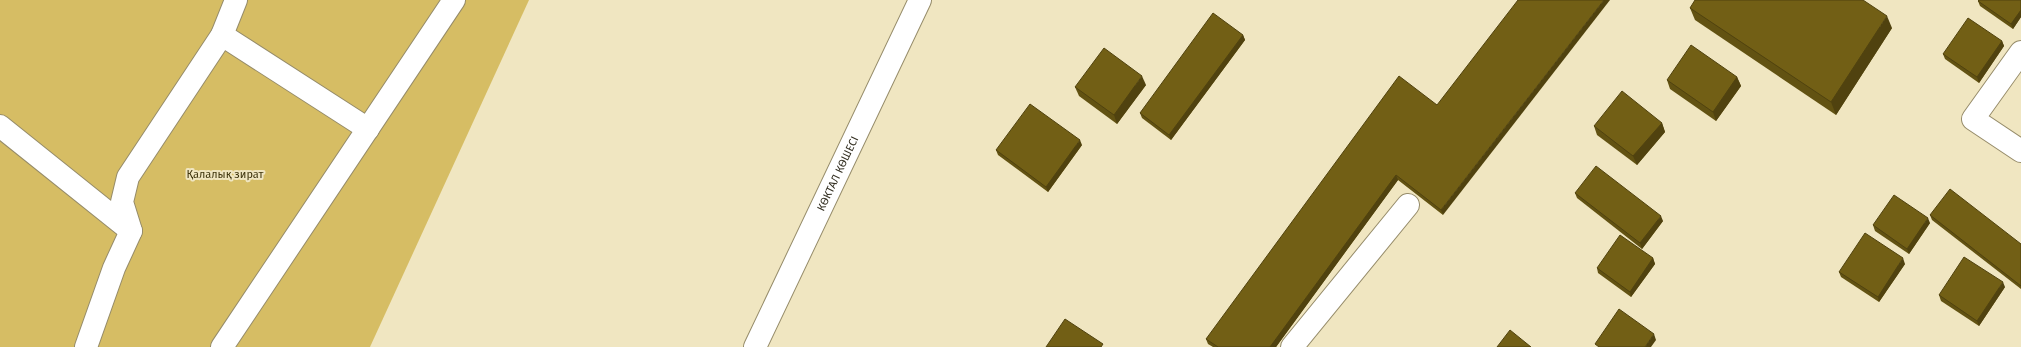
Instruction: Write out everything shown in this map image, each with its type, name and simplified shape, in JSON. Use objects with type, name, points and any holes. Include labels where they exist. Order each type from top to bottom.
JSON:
[{"type":"street","points":[[86,347],[114,268],[132,231],[122,202],[128,176],[222,35],[236,0]]},
{"type":"street","points":[[222,347],[454,0]]},
{"type":"street","name":"КӨКТАЛ КӨШЕСІ","points":[[755,347],[920,0]]},
{"type":"street","points":[[222,35],[368,129]]},
{"type":"street","points":[[2021,52],[1973,118],[2021,151]]},
{"type":"street","points":[[0,126],[132,231]]},
{"type":"street","points":[[1292,347],[1408,206]]},
{"type":"green space","name":"Қалалық зират","points":[[0,0],[529,0],[370,347],[0,347]]},
{"type":"building","points":[[1518,0],[1604,0],[1441,210],[1396,175],[1270,347],[1218,347],[1206,339],[1399,76],[1437,105]]},
{"type":"building","points":[[1695,0],[1863,0],[1887,16],[1831,102],[1690,8]]},
{"type":"building","points":[[2021,0],[2021,10],[2011,24],[1978,1]]},
{"type":"building","points":[[1213,13],[1243,35],[1169,135],[1140,113]]},
{"type":"building","points":[[1968,18],[2002,41],[1977,77],[1943,54]]},
{"type":"building","points":[[1691,45],[1737,77],[1713,112],[1667,80]]},
{"type":"building","points":[[1104,48],[1142,76],[1114,115],[1075,87]]},
{"type":"building","points":[[1622,91],[1662,123],[1633,156],[1594,126]]},
{"type":"building","points":[[1030,104],[1080,140],[1046,187],[996,150]]},
{"type":"building","points":[[1596,166],[1661,216],[1640,243],[1575,193]]},
{"type":"building","points":[[1950,189],[2021,244],[2021,286],[1930,215]]},
{"type":"building","points":[[1894,195],[1928,218],[1907,249],[1873,225]]},
{"type":"building","points":[[1865,233],[1903,258],[1878,297],[1839,272]]},
{"type":"building","points":[[1620,235],[1653,258],[1630,292],[1597,268]]},
{"type":"building","points":[[1964,257],[2003,282],[1977,321],[1939,295]]},
{"type":"building","points":[[1619,309],[1654,334],[1645,347],[1599,347],[1595,344]]},
{"type":"building","points":[[1065,319],[1103,344],[1101,347],[1046,347]]},
{"type":"building","points":[[1510,330],[1531,347],[1497,347]]}]
